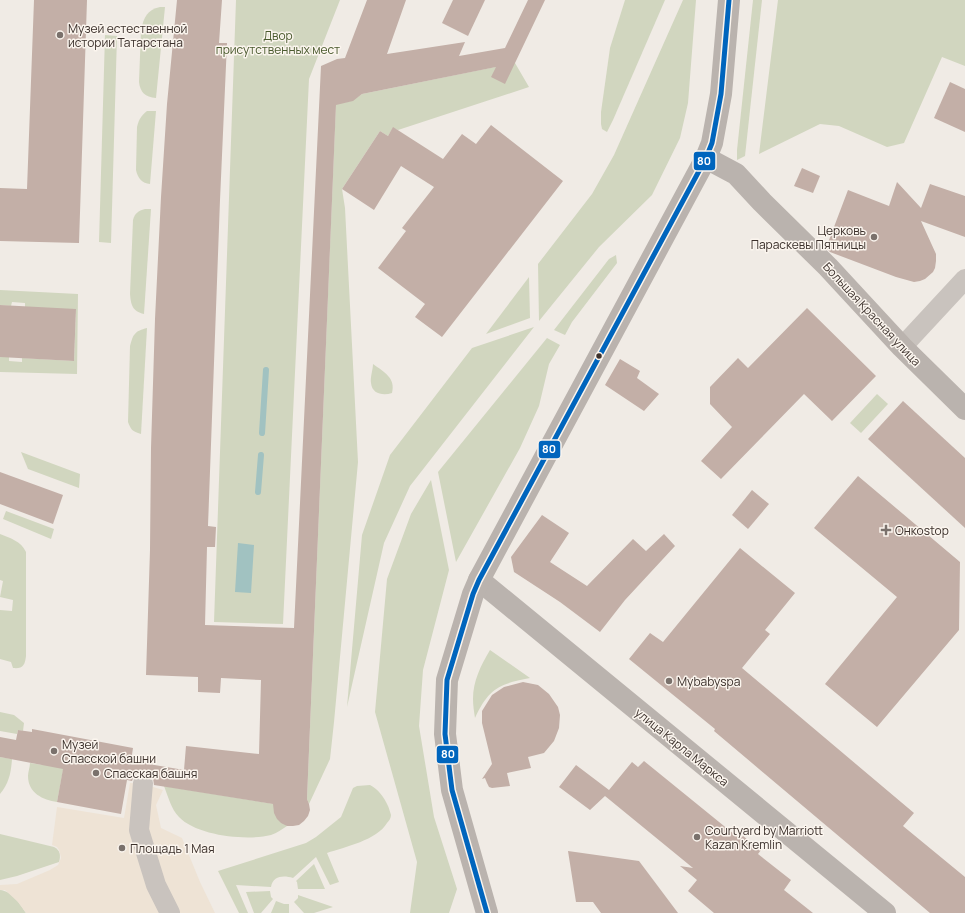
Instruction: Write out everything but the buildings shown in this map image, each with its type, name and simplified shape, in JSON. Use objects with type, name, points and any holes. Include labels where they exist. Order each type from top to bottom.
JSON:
[{"type":"main road","points":[[486,913],[452,790],[445,734],[447,680],[476,587],[706,158],[712,143],[721,94],[729,0]]},
{"type":"main road","name":"Большая Красная улица","points":[[706,158],[736,174],[762,202],[828,267],[902,347],[965,409]]},
{"type":"main road","name":"улица Карла Маркса","points":[[476,587],[863,913]]},
{"type":"main road","name":"улица Карла Маркса","points":[[476,587],[885,913]]},
{"type":"street","points":[[902,347],[965,279]]},
{"type":"street","points":[[143,783],[139,830],[156,885],[170,913]]},
{"type":"green space","name":"Двор присутственных мест","points":[[236,0],[340,0],[309,79],[283,624],[214,622]]},
{"type":"green space","points":[[625,0],[665,0],[607,132],[602,129],[601,112],[610,48]]},
{"type":"green space","points":[[683,0],[696,0],[688,103],[680,138],[652,195],[599,247],[539,321],[538,264],[592,194],[614,155]]},
{"type":"green space","points":[[753,0],[762,0],[745,156],[737,160],[737,150]]},
{"type":"green space","points":[[778,0],[965,0],[965,66],[942,57],[904,143],[887,147],[839,126],[820,124],[759,154]]},
{"type":"green space","points":[[160,7],[165,7],[156,98],[146,95],[142,91],[139,82],[141,30],[143,21],[149,12]]},
{"type":"green space","points":[[105,35],[117,36],[111,243],[99,242]]},
{"type":"green space","points":[[515,63],[529,87],[398,130],[393,128],[388,136],[380,131],[342,189],[345,208],[358,462],[330,759],[309,804],[307,799],[336,103],[350,101],[362,94]]},
{"type":"green space","points":[[147,111],[156,111],[150,184],[141,180],[136,170],[137,127],[140,118]]},
{"type":"green space","points":[[145,209],[151,209],[144,314],[140,313],[133,307],[130,294],[133,220],[137,213]]},
{"type":"green space","points":[[616,255],[617,263],[572,322],[565,335],[554,330],[609,259]]},
{"type":"green space","points":[[529,277],[530,318],[486,334]]},
{"type":"green space","points":[[0,290],[78,294],[77,374],[0,372],[0,357],[9,357],[9,361],[22,362],[22,358],[74,361],[76,310],[25,307],[25,303],[12,302],[11,306],[0,305]]},
{"type":"green space","points":[[534,327],[410,486],[384,543],[347,707],[362,535],[390,455],[472,348]]},
{"type":"green space","points":[[147,328],[141,434],[132,430],[128,422],[130,346],[135,334],[140,330]]},
{"type":"green space","points":[[547,338],[560,345],[549,364],[539,406],[520,448],[456,562],[438,472]]},
{"type":"green space","points":[[373,364],[391,379],[393,388],[392,393],[382,394],[373,390],[371,381]]},
{"type":"green space","points":[[877,394],[888,404],[861,433],[850,423]]},
{"type":"green space","points":[[21,452],[80,474],[79,488],[28,469]]},
{"type":"green space","points":[[431,480],[449,570],[423,670],[419,726],[434,817],[457,889],[449,913],[410,913],[417,862],[375,712],[387,579],[411,514]]},
{"type":"green space","points":[[6,511],[54,529],[51,539],[3,519]]},
{"type":"green space","points":[[0,534],[21,545],[26,552],[26,656],[23,666],[19,668],[13,668],[11,662],[0,659],[0,610],[12,611],[13,600],[0,597],[3,581],[0,580]]},
{"type":"green space","points":[[490,650],[530,678],[503,685],[496,689],[485,700],[475,718],[473,699],[474,686],[481,667]]},
{"type":"green space","points":[[0,712],[14,715],[24,723],[23,731],[18,730],[17,734],[0,731]]},
{"type":"green space","points":[[0,757],[12,759],[9,778],[6,786],[0,794]]},
{"type":"green space","points":[[30,763],[43,765],[64,765],[57,802],[37,795],[33,791],[28,776]]},
{"type":"green space","points":[[370,785],[385,799],[391,817],[376,834],[360,842],[327,853],[339,882],[330,885],[316,857],[293,878],[279,877],[272,883],[271,887],[236,885],[248,913],[239,913],[218,871],[306,843],[341,817],[353,788],[357,786]]},
{"type":"green space","points":[[164,786],[274,804],[287,826],[271,835],[261,837],[236,837],[210,833],[187,823],[176,814]]},
{"type":"green space","points":[[0,834],[54,847],[60,853],[59,862],[0,880]]},
{"type":"green space","points":[[314,864],[325,889],[298,889],[296,881]]},
{"type":"green space","points":[[0,890],[12,895],[26,913],[0,913]]},
{"type":"green space","points":[[270,891],[273,899],[261,913],[254,913],[246,892]]},
{"type":"green space","points":[[298,895],[333,907],[314,913],[304,913],[294,902],[298,898]]},
{"type":"green space","points":[[276,901],[289,904],[289,913],[271,913]]},
{"type":"shaded area","name":"Площадь 1 Мая","points":[[130,783],[143,784],[163,790],[156,805],[161,828],[182,838],[200,882],[215,913],[26,913],[18,902],[5,890],[0,890],[0,885],[17,884],[58,865],[61,858],[60,853],[57,847],[52,845],[57,807],[124,818]]},
{"type":"water","points":[[238,543],[254,545],[251,593],[235,592]]},
{"type":"waterway","points":[[262,433],[266,370]]},
{"type":"waterway","points":[[258,492],[261,455]]},
{"type":"transit line","name":"80","points":[[487,913],[452,790],[445,734],[447,680],[473,594],[479,580],[706,158],[712,143],[721,94],[729,0]]},
{"type":"place","name":"Музей естественной истории Татарстана","points":[[60,35]]},
{"type":"place","name":"Церковь Параскевы Пятницы","points":[[874,237]]},
{"type":"place","name":"Онкоstop","points":[[886,530]]},
{"type":"place","name":"Mybabyspa","points":[[669,681]]},
{"type":"place","name":"Музей Спасской башни","points":[[54,751]]},
{"type":"place","name":"Спасская башня","points":[[96,773]]},
{"type":"place","name":"Courtyard by Marriott Kazan Kremlin","points":[[697,837]]},
{"type":"place","name":"Площадь 1 Мая","points":[[122,848]]}]
